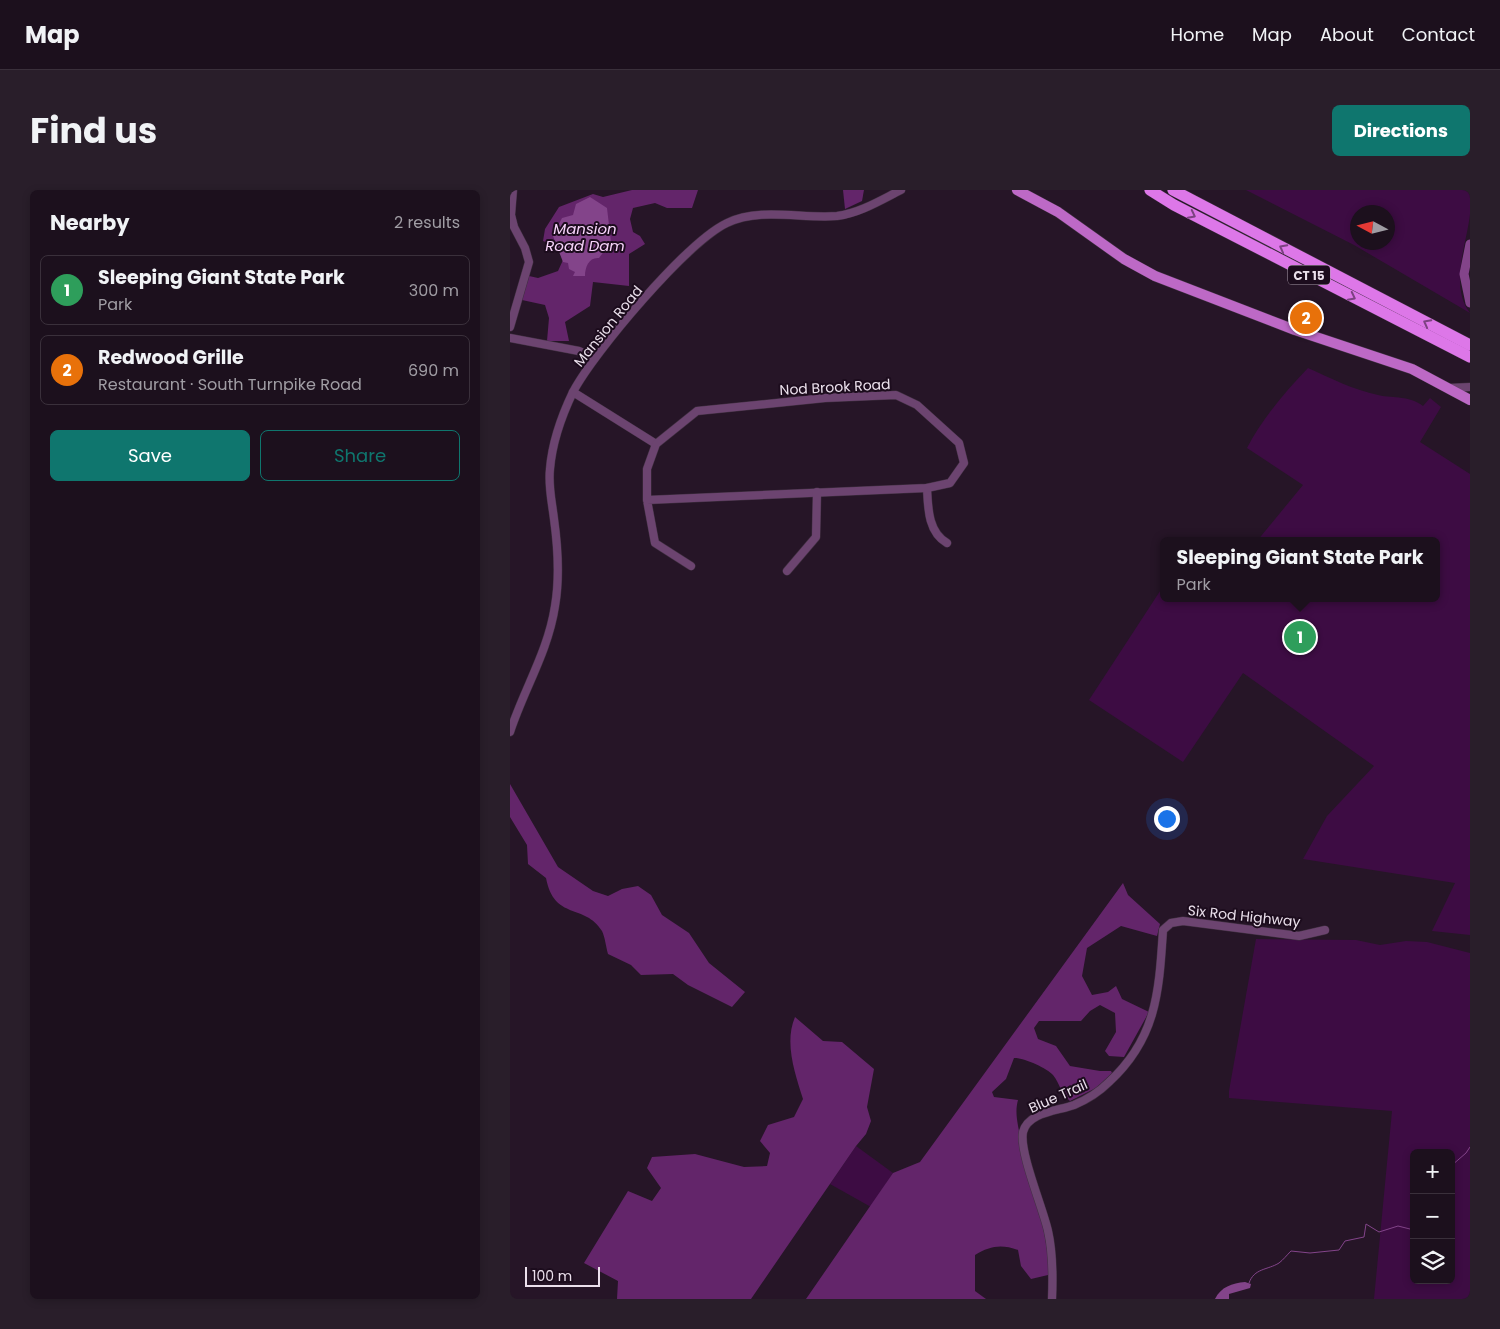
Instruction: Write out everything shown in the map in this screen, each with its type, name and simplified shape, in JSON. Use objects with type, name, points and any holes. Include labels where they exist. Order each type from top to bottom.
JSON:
[{"type":"highway","name":"CT 15","points":[[1150,190],[1174,205],[1470,358]]},
{"type":"highway","name":"CT 15","points":[[1173,190],[1470,345]]},
{"type":"main road","points":[[1017,190],[1066,217],[1135,266],[1165,281],[1317,338],[1412,370],[1439,382],[1470,400]]},
{"type":"street","points":[[510,327],[511,313],[529,262],[525,248],[514,227],[511,214],[514,190]]},
{"type":"street","name":"Mansion Road","points":[[510,732],[544,650],[555,611],[558,563],[550,471],[559,431],[573,392],[595,358],[670,272],[709,234],[726,224],[749,217],[846,214],[901,190]]},
{"type":"street","points":[[510,338],[578,351],[595,358]]},
{"type":"street","points":[[1449,388],[1470,388]]},
{"type":"street","points":[[573,392],[656,444],[647,469],[647,500],[655,543],[691,566]]},
{"type":"street","name":"Nod Brook Road","points":[[647,500],[927,488],[950,483],[964,463],[959,443],[916,405],[896,395],[825,398],[697,411],[656,444]]},
{"type":"street","points":[[927,488],[928,509],[935,532],[937,537],[946,543]]},
{"type":"street","points":[[787,571],[816,537],[818,492]]},
{"type":"street","name":"Six Rod Highway","points":[[1163,930],[1171,923],[1183,921],[1299,936],[1325,930]]},
{"type":"street","name":"Blue Trail","points":[[1052,1299],[1050,1240],[1026,1153],[1023,1133],[1031,1120],[1075,1104],[1100,1090],[1119,1073],[1132,1056],[1149,1024],[1158,996],[1162,965],[1163,930]]},
{"type":"shaded area","points":[[632,190],[698,190],[692,208],[667,208],[655,203],[633,208],[630,219],[633,232],[640,236],[645,244],[629,254],[629,286],[593,282],[590,306],[565,322],[569,341],[547,341],[549,318],[545,305],[522,300],[529,276],[538,278],[558,271],[563,260],[557,246],[543,241],[545,229],[559,207],[593,194],[603,197]]},
{"type":"shaded area","points":[[843,190],[864,190],[862,201],[845,209]]},
{"type":"shaded area","points":[[1246,190],[1470,190],[1470,214],[1460,277],[1464,302],[1470,313],[1363,250],[1395,250],[1395,205],[1350,205],[1350,243]]},
{"type":"shaded area","points":[[1308,368],[1369,393],[1412,400],[1423,406],[1430,398],[1441,407],[1420,442],[1470,474],[1470,935],[1432,931],[1455,883],[1303,859],[1327,816],[1374,766],[1243,673],[1183,762],[1089,700],[1160,591],[1160,602],[1440,602],[1440,537],[1260,537],[1303,485],[1247,448],[1274,406]]},
{"type":"shaded area","points":[[510,784],[558,867],[593,891],[608,896],[622,889],[638,886],[651,895],[662,915],[689,933],[709,963],[745,992],[732,1007],[688,985],[673,974],[641,975],[631,965],[608,954],[603,933],[595,922],[563,906],[556,900],[550,891],[546,878],[528,864],[527,845],[510,817]]},
{"type":"shaded area","points":[[1123,883],[1128,895],[1160,924],[1157,936],[1121,926],[1087,948],[1082,976],[1092,995],[1108,992],[1116,986],[1122,999],[1149,1012],[1124,1057],[1109,1056],[1105,1051],[1116,1032],[1115,1013],[1100,1005],[1090,1011],[1081,1021],[1039,1021],[1034,1028],[1038,1039],[1056,1046],[1070,1066],[1111,1071],[1112,1073],[1096,1088],[1070,1101],[1050,1072],[1028,1061],[1014,1058],[1006,1079],[992,1092],[994,1097],[1018,1100],[1017,1116],[1022,1149],[1045,1239],[1048,1275],[1031,1279],[1021,1266],[1018,1250],[996,1247],[975,1255],[975,1291],[986,1299],[806,1299],[893,1173],[920,1162]]},
{"type":"shaded area","points":[[1256,939],[1356,940],[1380,945],[1406,941],[1427,942],[1470,953],[1470,1299],[1374,1299],[1392,1111],[1229,1098]]},
{"type":"shaded area","points":[[795,1017],[823,1041],[842,1042],[874,1069],[867,1107],[871,1121],[866,1134],[751,1299],[617,1299],[618,1281],[584,1263],[628,1191],[652,1201],[661,1188],[647,1168],[652,1157],[695,1154],[744,1167],[767,1166],[770,1153],[760,1141],[768,1125],[794,1117],[803,1099],[794,1068],[791,1048],[790,1037]]},
{"type":"shaded area","points":[[856,1146],[893,1173],[871,1207],[830,1184]]},
{"type":"water","name":"Mansion Road Dam","points":[[590,197],[607,208],[611,242],[599,258],[593,259],[588,263],[585,276],[573,276],[575,272],[569,269],[568,263],[563,262],[553,236],[562,218],[573,215],[576,204]]},
{"type":"water","points":[[1245,1282],[1251,1284],[1250,1288],[1229,1294],[1229,1299],[1215,1299],[1220,1291],[1227,1286]]},
{"type":"waterway","points":[[1470,244],[1464,274],[1470,303]]},
{"type":"waterway","points":[[1455,1163],[1470,1147]]},
{"type":"waterway","points":[[1249,1283],[1254,1275],[1279,1263],[1291,1251],[1310,1253],[1339,1250],[1345,1241],[1364,1237],[1366,1224],[1379,1232],[1398,1226],[1410,1229]]},
{"type":"place","name":"Redwood Grille","points":[[1306,318]]},
{"type":"place","name":"Sleeping Giant State Park","points":[[1300,637]]}]
